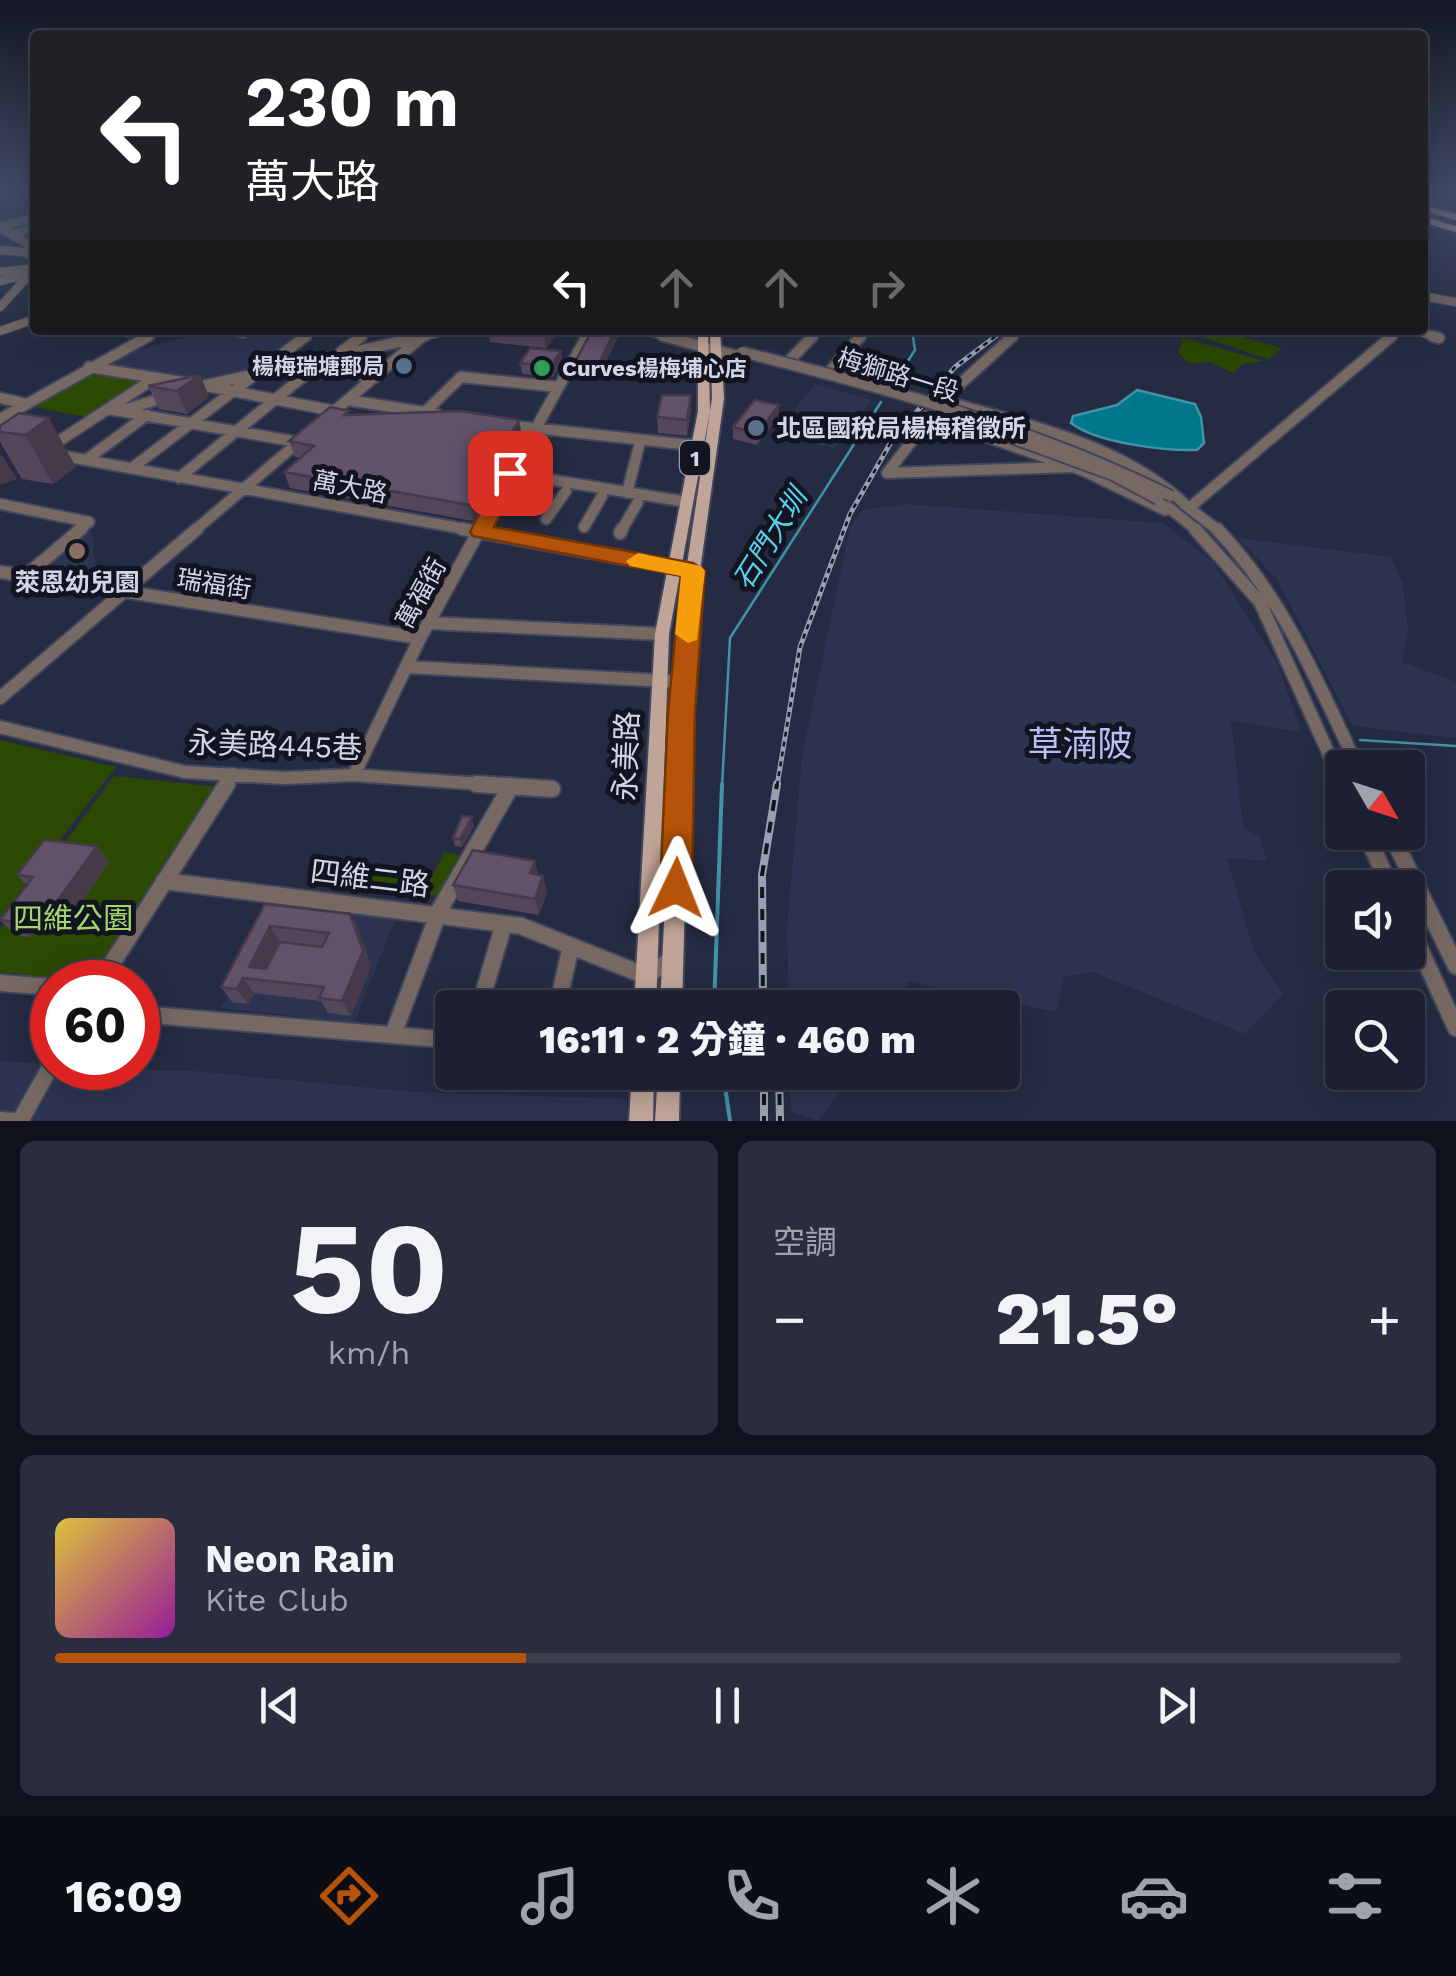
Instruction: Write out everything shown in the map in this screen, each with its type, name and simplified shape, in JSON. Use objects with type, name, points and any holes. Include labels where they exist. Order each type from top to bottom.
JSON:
[{"type":"main road","name":"1","points":[[706,335],[712,348]]},
{"type":"main road","name":"1","points":[[673,568],[687,502],[718,398],[713,335]]},
{"type":"main road","name":"1","points":[[693,571],[703,448]]},
{"type":"main road","name":"永美路","points":[[646,990],[658,682],[673,568]]},
{"type":"main road","name":"永美路","points":[[673,990],[684,682],[693,571]]},
{"type":"main road","points":[[640,1121],[641,1090]]},
{"type":"main road","points":[[667,1121],[668,1090]]},
{"type":"street","points":[[0,250],[30,255]]},
{"type":"street","points":[[0,272],[30,270]]},
{"type":"street","points":[[0,281],[30,271]]},
{"type":"street","points":[[0,307],[30,274]]},
{"type":"street","points":[[19,287],[30,286]]},
{"type":"street","points":[[1428,297],[1456,302]]},
{"type":"street","points":[[0,331],[30,321]]},
{"type":"street","points":[[0,420],[149,335]]},
{"type":"street","points":[[132,468],[307,335]]},
{"type":"street","points":[[179,478],[363,335]]},
{"type":"street","points":[[114,410],[260,370],[422,335]]},
{"type":"street","points":[[0,698],[425,335]]},
{"type":"street","name":"萬福街","points":[[354,775],[420,638],[587,335]]},
{"type":"street","name":"梅獅路一段","points":[[661,335],[906,402],[1003,434],[1164,497],[1245,558],[1286,613],[1350,750]]},
{"type":"street","points":[[790,360],[813,335]]},
{"type":"street","points":[[831,370],[862,335]]},
{"type":"street","points":[[1014,335],[967,372],[941,400],[888,473],[1079,469]]},
{"type":"street","points":[[1186,513],[1393,335]]},
{"type":"street","points":[[1428,335],[1438,338]]},
{"type":"street","points":[[274,360],[374,378]]},
{"type":"street","points":[[88,367],[335,410]]},
{"type":"street","points":[[425,412],[461,377],[559,387]]},
{"type":"street","points":[[114,410],[155,378]]},
{"type":"street","points":[[0,398],[27,404]]},
{"type":"street","points":[[347,400],[442,415]]},
{"type":"street","name":"梅獅路一段","points":[[941,400],[1119,460],[1178,492],[1186,513],[1238,570],[1260,602],[1327,750]]},
{"type":"street","points":[[114,410],[298,442]]},
{"type":"street","name":"萬大路","points":[[114,410],[42,452],[693,571]]},
{"type":"street","points":[[86,460],[147,415]]},
{"type":"street","name":"梅獅路一段","points":[[927,416],[1079,469],[1186,513]]},
{"type":"street","points":[[497,423],[703,448]]},
{"type":"street","points":[[627,493],[640,442]]},
{"type":"street","points":[[510,473],[687,502]]},
{"type":"street","points":[[546,519],[566,491]]},
{"type":"street","points":[[584,526],[602,496]]},
{"type":"street","points":[[620,533],[638,502]]},
{"type":"street","points":[[0,504],[89,522],[24,576]]},
{"type":"street","name":"瑞福街","points":[[0,572],[420,638]]},
{"type":"street","points":[[429,623],[662,634]]},
{"type":"street","points":[[406,668],[684,682]]},
{"type":"street","name":"永美路445巷","points":[[0,727],[185,772],[285,778],[354,775],[552,789]]},
{"type":"street","points":[[114,960],[234,774]]},
{"type":"street","points":[[393,1035],[438,913],[465,860],[493,824],[511,786]]},
{"type":"street","points":[[1399,850],[1456,966]]},
{"type":"street","name":"四維二路","points":[[164,882],[522,926],[646,976]]},
{"type":"street","points":[[484,990],[504,924]]},
{"type":"street","points":[[561,990],[572,946]]},
{"type":"street","points":[[646,976],[674,958]]},
{"type":"street","points":[[1425,960],[1456,1028]]},
{"type":"street","points":[[0,983],[30,985]]},
{"type":"street","points":[[160,1016],[435,1039]]},
{"type":"street","points":[[0,1120],[16,1121],[36,1090]]},
{"type":"shaded area","points":[[192,335],[241,339],[255,335],[300,335],[257,368],[203,382],[107,364],[128,353]]},
{"type":"shaded area","points":[[815,384],[872,400],[834,448],[774,435]]},
{"type":"shaded area","points":[[1137,390],[1195,404],[1204,443],[1197,450],[1149,447],[1097,436],[1071,423],[1073,416],[1117,405]]},
{"type":"shaded area","points":[[905,504],[1163,523],[1213,562],[1278,665],[1301,732],[1231,720],[1243,828],[1260,836],[1267,861],[1227,858],[1254,952],[1283,994],[1245,1034],[1093,972],[1064,977],[1056,1012],[1020,1005],[1020,990],[948,990],[909,982],[905,990],[789,990],[787,929],[802,756],[850,528],[862,510]]},
{"type":"shaded area","name":"萊恩幼兒園","points":[[85,531],[92,533],[96,571],[88,578],[40,571]]},
{"type":"shaded area","points":[[1238,538],[1391,557],[1403,585],[1408,628],[1402,662],[1456,682],[1456,738],[1353,726],[1277,579]]},
{"type":"shaded area","points":[[277,904],[395,920],[354,1023],[221,1008]]},
{"type":"shaded area","points":[[0,1061],[30,1063],[30,1090],[160,1090],[160,1070],[413,1092],[627,1099],[627,1121],[0,1121]]},
{"type":"shaded area","points":[[790,1090],[842,1090],[818,1121],[791,1111]]},
{"type":"green space","points":[[1195,335],[1240,335],[1282,348],[1268,359]]},
{"type":"green space","points":[[1180,337],[1264,361],[1242,364],[1233,373],[1211,362],[1189,363],[1178,352],[1183,342]]},
{"type":"green space","points":[[93,370],[147,379],[89,418],[35,407]]},
{"type":"green space","points":[[0,740],[116,767],[0,918]]},
{"type":"green space","name":"四維公園","points":[[114,776],[219,787],[108,960],[30,960],[30,975],[0,972],[0,930]]},
{"type":"green space","points":[[444,852],[459,855],[443,896],[351,889],[363,864],[434,873]]},
{"type":"building","points":[[589,335],[613,335],[596,369],[572,368]]},
{"type":"building","points":[[530,348],[561,351],[551,366],[520,363]]},
{"type":"building","points":[[200,375],[177,391],[148,386]]},
{"type":"building","points":[[662,395],[691,395],[687,420],[657,417]]},
{"type":"building","points":[[755,400],[779,405],[758,433],[733,427]]},
{"type":"building","points":[[330,407],[349,411],[344,415],[460,411],[519,420],[470,505],[284,472],[314,446],[289,441]]},
{"type":"building","points":[[19,413],[49,418],[25,435],[0,432],[0,426]]},
{"type":"building","points":[[462,816],[472,817],[460,839],[453,838]]},
{"type":"building","points":[[44,840],[97,846],[50,911],[25,908],[15,922],[0,920],[33,877],[17,875]]},
{"type":"building","points":[[473,850],[535,861],[530,873],[543,876],[535,899],[453,885]]},
{"type":"building","points":[[265,904],[350,914],[363,951],[342,1001],[319,998],[324,987],[243,978],[237,989],[221,987]],"holes":[[[270,926],[329,933],[322,947],[280,942],[266,969],[249,967]]]},
{"type":"waterway","name":"石門大圳","points":[[893,384],[915,350],[913,335]]},
{"type":"waterway","name":"石門大圳","points":[[722,786],[730,638],[881,402]]},
{"type":"waterway","points":[[1360,740],[1456,746]]},
{"type":"waterway","name":"石門大圳","points":[[715,990],[722,784]]},
{"type":"waterway","name":"石門大圳","points":[[726,1090],[730,1121]]},
{"type":"railway","points":[[777,786],[800,647],[850,514],[891,442],[955,367],[997,335]]},
{"type":"railway","points":[[763,990],[762,875],[777,784]]},
{"type":"railway","points":[[764,1090],[764,1121]]},
{"type":"railway","points":[[779,1090],[780,1121]]},
{"type":"slow traffic","points":[[638,561],[693,571],[688,634]]},
{"type":"place","name":"楊梅瑞塘郵局","points":[[404,366]]},
{"type":"place","name":"Curves楊梅埔心店","points":[[542,368]]},
{"type":"place","name":"北區國稅局楊梅稽徵所","points":[[756,428]]},
{"type":"place","name":"萊恩幼兒園","points":[[77,551]]},
{"type":"district","name":"草湳陂","points":[[1080,744]]},
{"type":"route","points":[[510,473],[481,532],[693,571],[682,712],[676,888]]}]
